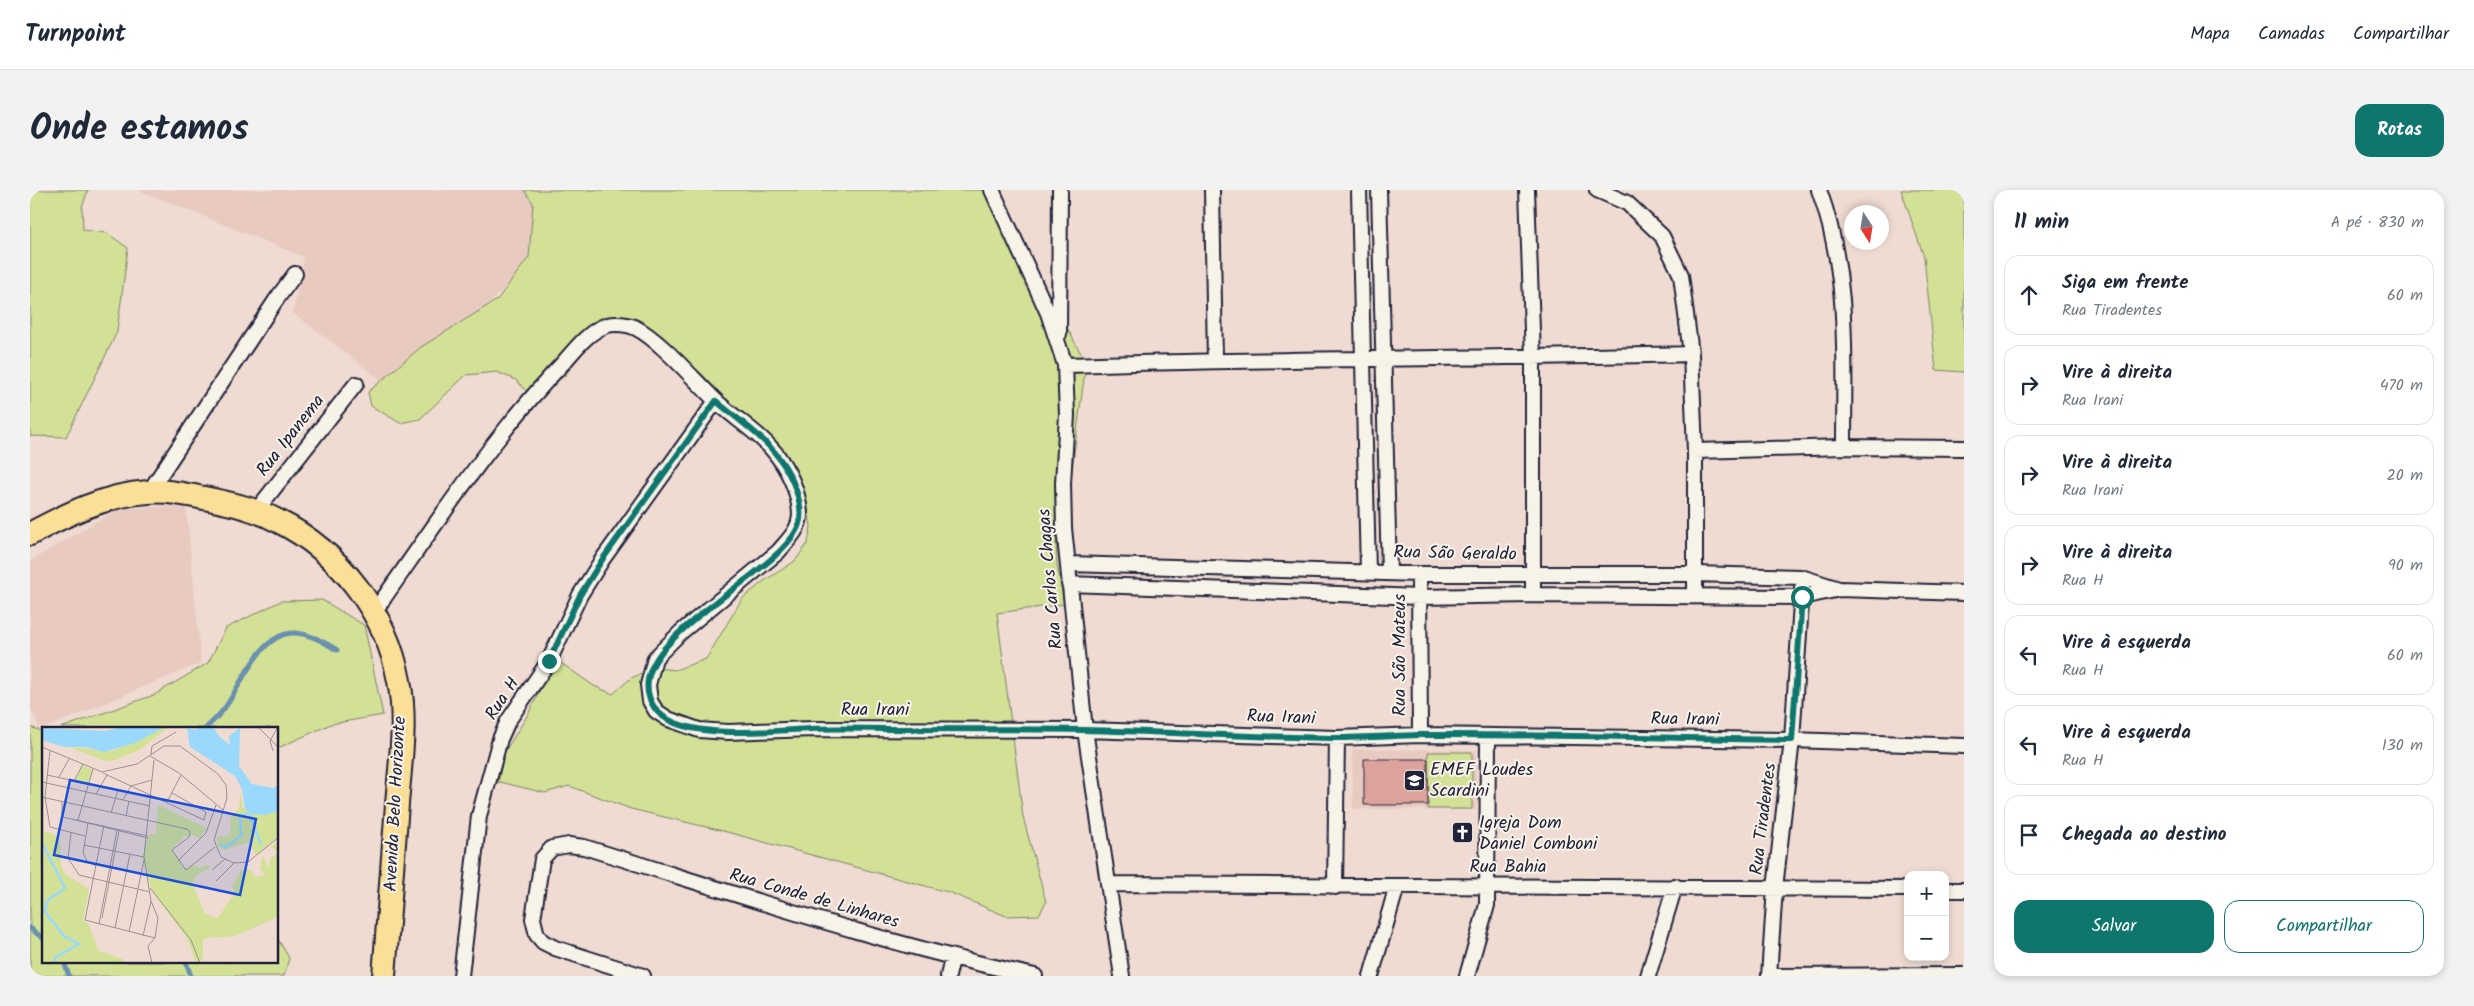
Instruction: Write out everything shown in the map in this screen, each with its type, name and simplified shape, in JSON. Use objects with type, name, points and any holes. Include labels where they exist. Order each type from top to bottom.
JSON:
[{"type":"main road","name":"Avenida Belo Horizonte","points":[[30,534],[74,510],[117,496],[149,492],[186,494],[256,511],[296,530],[332,559],[362,592],[374,612],[389,646],[400,681],[402,745],[384,976]]},
{"type":"street","name":"Rua Carlos Chagas","points":[[992,190],[1048,313],[1064,365],[1067,416],[1063,483],[1064,528],[1069,584],[1085,730],[1122,976]]},
{"type":"street","points":[[1059,345],[1060,190]]},
{"type":"street","points":[[1212,190],[1215,360]]},
{"type":"street","points":[[1359,190],[1362,360],[1367,463],[1368,572]]},
{"type":"street","points":[[1379,190],[1389,572]]},
{"type":"street","points":[[1527,190],[1533,358],[1533,595]]},
{"type":"street","points":[[1597,190],[1627,203],[1662,236],[1681,275],[1691,354],[1695,450],[1695,596]]},
{"type":"street","points":[[1819,190],[1831,224],[1838,255],[1843,300],[1844,447]]},
{"type":"street","points":[[149,492],[295,274]]},
{"type":"street","points":[[374,612],[474,470],[548,378],[589,335],[614,324],[636,328],[650,337],[716,401]]},
{"type":"street","points":[[1064,365],[1215,360],[1533,358],[1691,354]]},
{"type":"street","name":"Rua Ipanema","points":[[256,511],[356,384]]},
{"type":"street","name":"Rua Irani","points":[[716,401],[778,456],[798,497],[800,515],[798,526],[778,552],[681,632],[655,658],[648,685],[650,701],[656,712],[668,719],[700,730],[728,732],[813,729],[1085,730],[1337,738],[1420,735],[1792,740],[1964,746]]},
{"type":"street","name":"Rua H","points":[[461,976],[479,816],[500,739],[508,721],[549,661],[580,595],[716,401]]},
{"type":"street","points":[[1695,450],[1844,447],[1964,448]]},
{"type":"street","name":"Rua São Geraldo","points":[[1068,564],[1419,574],[1695,574],[1801,577],[1840,589]]},
{"type":"street","name":"Rua São Mateus","points":[[1419,574],[1420,735]]},
{"type":"street","name":"Rua Tiradentes","points":[[1769,976],[1775,888],[1792,740],[1802,597],[1801,577]]},
{"type":"street","name":"Rua São Geraldo","points":[[1069,584],[1418,597],[1533,595],[1802,597],[1840,589],[1964,593]]},
{"type":"street","points":[[1467,976],[1487,905],[1488,736]]},
{"type":"street","points":[[1335,887],[1337,738]]},
{"type":"street","name":"Rua Conde de Linhares","points":[[643,976],[555,948],[543,942],[537,934],[533,910],[542,859],[546,853],[557,846],[584,847],[760,904],[952,959],[1035,976]]},
{"type":"street","name":"Rua Bahia","points":[[1109,884],[1335,887],[1487,885],[1904,889]]},
{"type":"street","points":[[1371,976],[1397,886]]},
{"type":"street","points":[[1648,976],[1675,886]]},
{"type":"street","points":[[1949,890],[1964,890]]},
{"type":"street","points":[[948,976],[952,959]]},
{"type":"street","points":[[1769,976],[1964,975]]},
{"type":"shaded area","points":[[138,190],[531,190],[564,226],[401,395],[293,313],[304,257]]},
{"type":"shaded area","points":[[186,504],[201,663],[48,727],[42,727],[41,730],[30,707],[30,561],[116,510]]},
{"type":"shaded area","name":"EMEF Loudes Scardini","points":[[1352,749],[1476,750],[1476,810],[1353,809]]},
{"type":"green space","points":[[30,190],[88,190],[82,207],[83,230],[107,233],[128,248],[117,332],[66,437],[30,436]]},
{"type":"green space","points":[[524,190],[993,190],[1086,363],[1067,507],[1056,543],[1057,564],[1064,604],[997,613],[1023,817],[1046,902],[1039,915],[1006,916],[951,893],[727,832],[631,809],[569,786],[545,793],[498,783],[504,753],[529,713],[555,659],[594,686],[613,694],[631,678],[656,668],[675,670],[706,659],[742,599],[764,581],[795,561],[808,543],[811,526],[806,500],[775,454],[637,326],[612,325],[588,342],[565,376],[531,396],[516,380],[497,372],[466,375],[420,419],[400,423],[371,406],[368,392],[421,347],[497,300],[529,257],[533,203]]},
{"type":"green space","points":[[1901,190],[1964,190],[1964,372],[1936,370],[1924,257]]},
{"type":"green space","points":[[322,600],[364,625],[383,715],[331,724],[279,748],[279,727],[64,727],[154,695],[208,663],[226,628],[281,601]]},
{"type":"green space","points":[[30,727],[42,731],[42,964],[279,964],[279,941],[289,958],[284,976],[30,976]]},
{"type":"green space","points":[[1428,752],[1472,752],[1472,809],[1428,809]]},
{"type":"building","points":[[1364,759],[1428,759],[1428,805],[1364,805]]},
{"type":"waterway","points":[[207,727],[224,709],[254,661],[272,641],[283,635],[295,633],[317,639],[337,650]]},
{"type":"waterway","points":[[30,928],[42,937]]},
{"type":"waterway","points":[[65,964],[69,976]]},
{"type":"waterway","points":[[187,964],[191,976]]},
{"type":"place","name":"EMEF Loudes Scardini","points":[[1414,780]]},
{"type":"place","name":"Igreja Dom Daniel Comboni","points":[[1463,833]]},
{"type":"route","points":[[549,661],[580,595],[602,560],[716,401],[778,456],[785,466],[798,497],[800,515],[798,526],[778,552],[681,632],[655,658],[648,685],[650,701],[656,712],[668,719],[700,730],[766,732],[813,729],[1085,730],[1337,738],[1420,735],[1792,740],[1802,597]]}]
